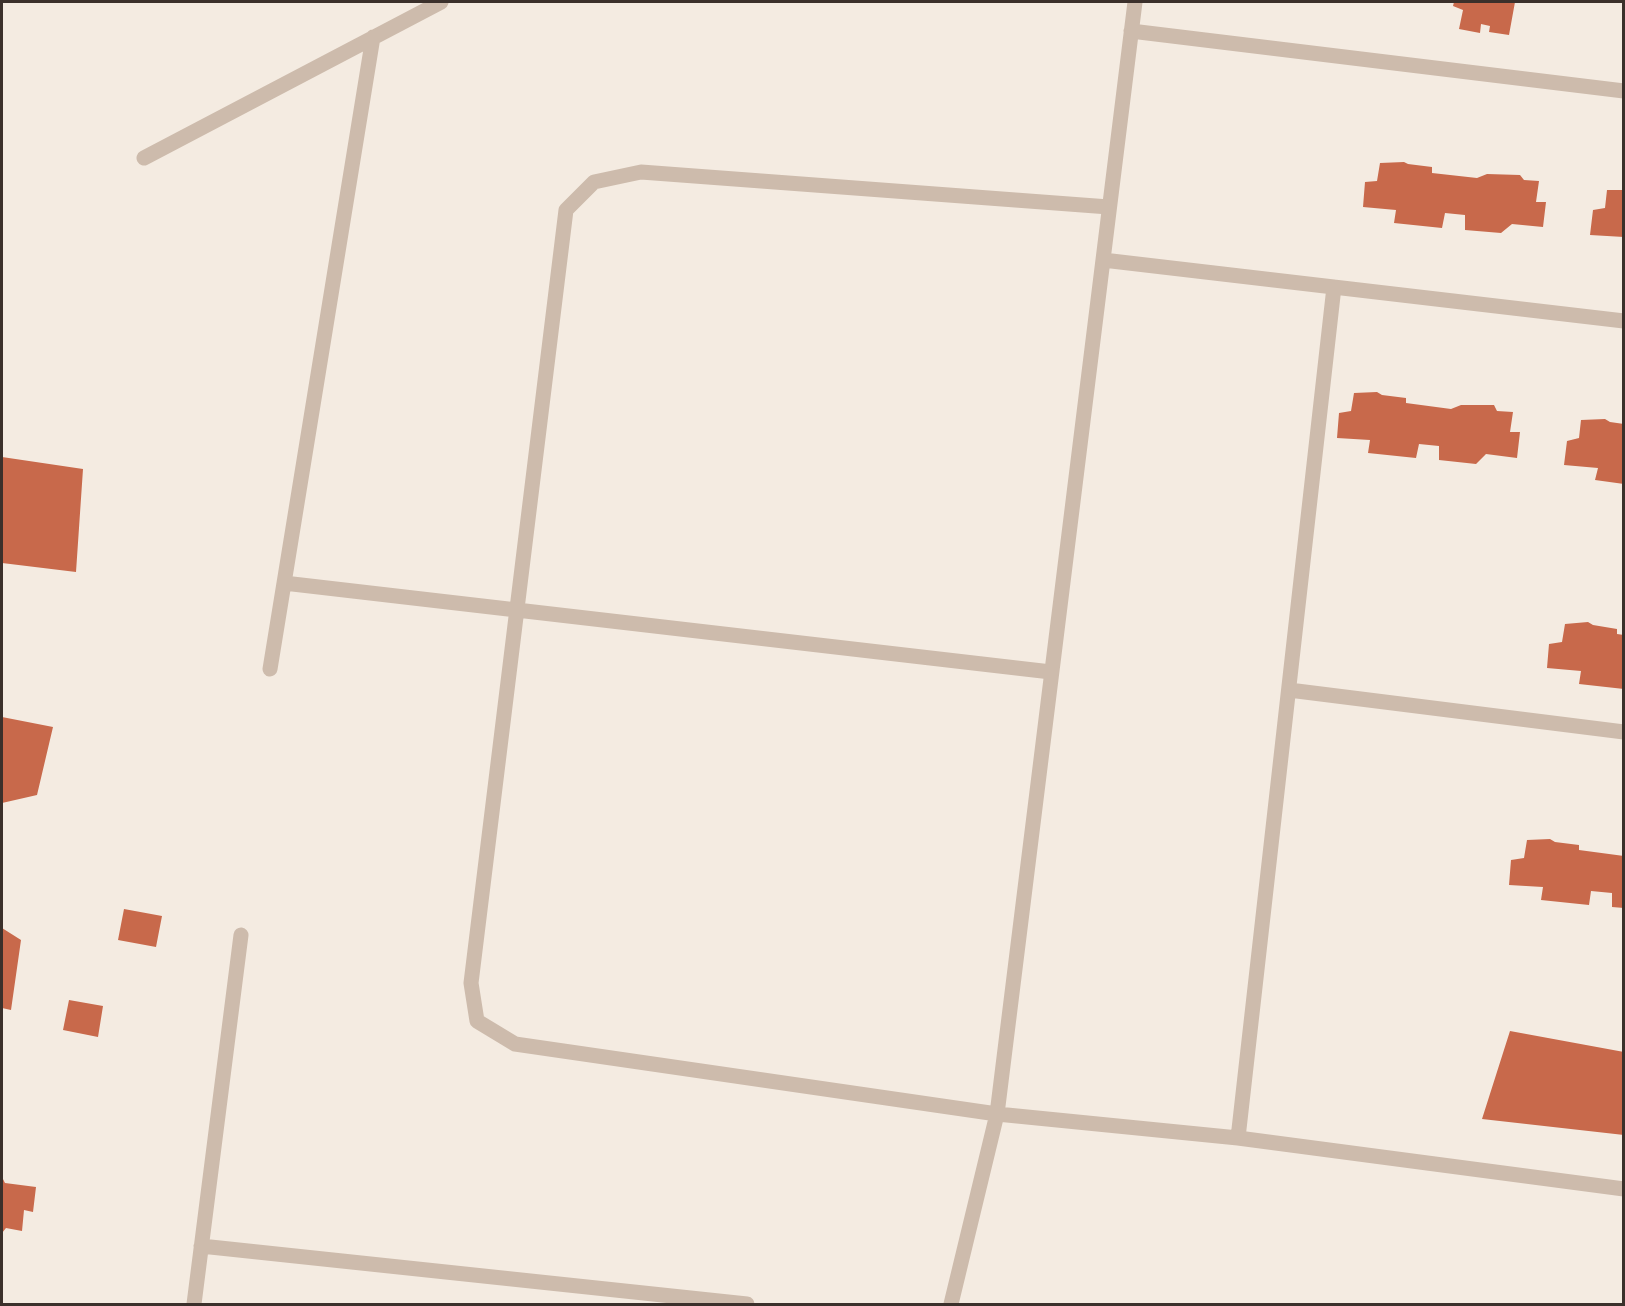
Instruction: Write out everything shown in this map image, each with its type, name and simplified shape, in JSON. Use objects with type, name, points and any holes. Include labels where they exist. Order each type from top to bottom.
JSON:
[{"type":"street","points":[[144,158],[441,2]]},
{"type":"street","points":[[951,1305],[997,1113],[1135,2]]},
{"type":"street","points":[[1131,31],[1623,91]]},
{"type":"street","points":[[270,669],[373,37]]},
{"type":"street","points":[[1109,207],[641,172],[594,182],[566,210],[471,982],[477,1021],[515,1044],[997,1113],[1239,1138],[1623,1189]]},
{"type":"street","points":[[1103,260],[1623,321]]},
{"type":"street","points":[[1239,1138],[1334,287]]},
{"type":"street","points":[[285,583],[1051,672]]},
{"type":"street","points":[[1288,690],[1623,732]]},
{"type":"street","points":[[194,1305],[241,935]]},
{"type":"street","points":[[201,1246],[747,1305]]},
{"type":"building","points":[[1454,2],[1515,2],[1509,35],[1489,32],[1490,26],[1481,24],[1480,33],[1459,29],[1463,10],[1453,6]]},
{"type":"building","points":[[1404,162],[1432,167],[1432,173],[1477,178],[1487,174],[1520,175],[1524,180],[1539,181],[1536,202],[1546,202],[1543,227],[1512,224],[1501,233],[1465,230],[1465,215],[1445,213],[1442,228],[1394,223],[1396,210],[1363,207],[1365,182],[1377,181],[1380,163]]},
{"type":"building","points":[[1607,190],[1624,190],[1624,237],[1590,235],[1593,210],[1605,208]]},
{"type":"building","points":[[1377,392],[1382,395],[1406,398],[1406,403],[1451,409],[1461,405],[1494,405],[1497,411],[1513,412],[1510,432],[1520,432],[1517,458],[1486,454],[1476,464],[1439,460],[1439,446],[1419,444],[1416,458],[1368,453],[1370,440],[1337,438],[1339,413],[1351,411],[1354,393]]},
{"type":"building","points":[[1605,419],[1624,424],[1624,484],[1595,480],[1598,468],[1564,465],[1567,441],[1579,438],[1581,420]]},
{"type":"building","points":[[2,457],[83,469],[76,572],[2,563]]},
{"type":"building","points":[[1588,622],[1617,629],[1617,634],[1624,635],[1624,689],[1579,684],[1581,671],[1547,668],[1549,644],[1562,642],[1565,624]]},
{"type":"building","points":[[2,717],[53,727],[37,795],[2,803]]},
{"type":"building","points":[[1550,839],[1555,842],[1579,845],[1579,850],[1624,856],[1624,908],[1612,907],[1612,893],[1591,891],[1589,905],[1541,900],[1543,887],[1509,885],[1511,860],[1524,858],[1527,840]]},
{"type":"building","points":[[124,909],[162,916],[156,947],[118,940]]},
{"type":"building","points":[[2,928],[21,940],[11,1010],[2,1008]]},
{"type":"building","points":[[69,1000],[103,1006],[98,1037],[63,1030]]},
{"type":"building","points":[[1510,1031],[1624,1052],[1624,1135],[1482,1119]]},
{"type":"building","points":[[2,1177],[5,1183],[36,1187],[33,1212],[24,1210],[22,1231],[6,1228],[2,1233]]}]
